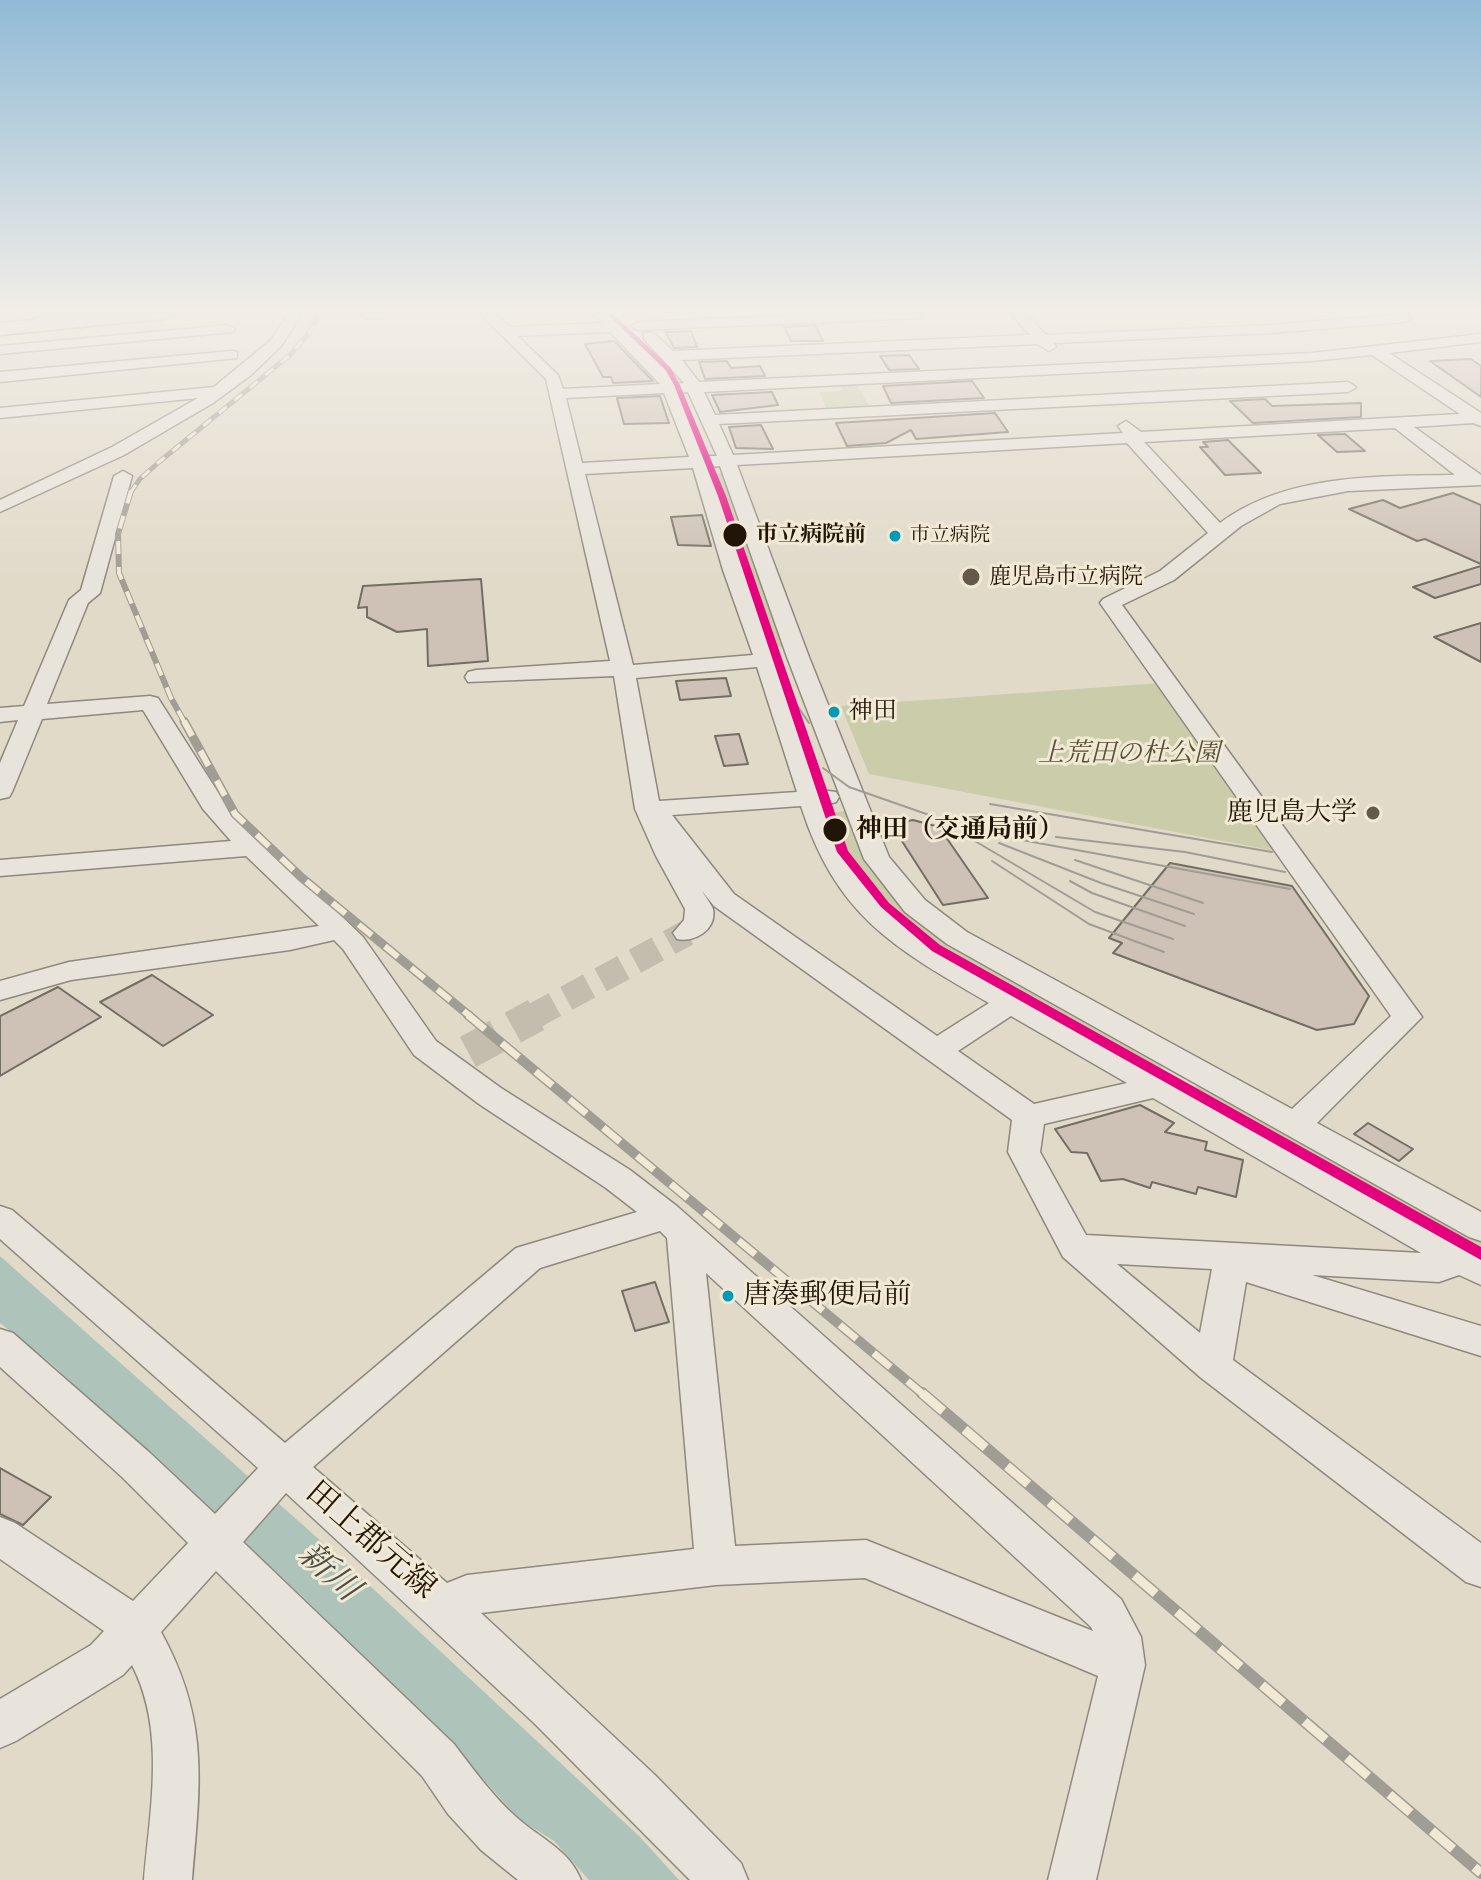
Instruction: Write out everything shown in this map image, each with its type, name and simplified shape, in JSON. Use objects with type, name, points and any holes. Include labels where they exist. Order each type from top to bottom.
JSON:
[{"type":"street","points":[[25,416],[27,402]]},
{"type":"street","points":[[0,413],[25,416],[139,402]]},
{"type":"street","points":[[0,507],[94,465],[201,402]]},
{"type":"street","points":[[559,402],[624,672],[648,809],[669,856],[699,909],[698,922],[687,933]]},
{"type":"street","points":[[675,402],[700,462],[733,570],[767,660],[811,799],[837,869],[856,895],[925,954],[1472,1266]]},
{"type":"street","points":[[700,402],[727,460],[877,859],[915,906],[957,938],[1481,1228]]},
{"type":"street","points":[[874,402],[903,449]]},
{"type":"street","points":[[708,420],[1050,402]]},
{"type":"street","points":[[1103,402],[1135,436]]},
{"type":"street","points":[[1454,402],[1480,419]]},
{"type":"street","points":[[1377,411],[1477,480]]},
{"type":"street","points":[[575,469],[1480,419]]},
{"type":"street","points":[[1135,436],[1133,440],[1218,532]]},
{"type":"street","points":[[0,792],[79,600],[90,593],[123,476]]},
{"type":"street","points":[[1295,1125],[1407,1017],[1110,603],[1147,587],[1175,570],[1218,532],[1274,500],[1343,487],[1477,480]]},
{"type":"street","points":[[476,677],[609,667],[624,672],[767,660]]},
{"type":"street","points":[[0,715],[150,703],[216,809],[238,834],[353,943],[425,1048],[457,1058],[675,1224],[1106,1613],[1119,1637],[1123,1665],[1072,1880]]},
{"type":"street","points":[[648,809],[851,794]]},
{"type":"street","points":[[648,809],[669,825],[692,862],[724,900],[1029,1116],[1156,1087]]},
{"type":"street","points":[[0,868],[255,847]]},
{"type":"street","points":[[0,991],[69,971],[132,960],[290,941],[340,930]]},
{"type":"street","points":[[936,1051],[1009,1003]]},
{"type":"street","points":[[1029,1116],[1024,1152],[1075,1248],[1213,1366],[1481,1568]]},
{"type":"street","name":"田上郡元線","points":[[0,1219],[280,1472],[443,1605],[646,1798],[724,1880]]},
{"type":"street","points":[[0,1725],[107,1660],[280,1472],[528,1258],[675,1224]]},
{"type":"street","points":[[675,1224],[716,1566]]},
{"type":"street","points":[[1075,1248],[1215,1259],[1439,1268],[1472,1266]]},
{"type":"street","points":[[1215,1259],[1481,1341]]},
{"type":"street","points":[[1213,1366],[1215,1259]]},
{"type":"street","points":[[0,1344],[136,1465],[438,1760],[465,1797],[498,1833],[557,1880]]},
{"type":"street","points":[[0,1536],[136,1628],[156,1666],[167,1697],[176,1742],[176,1786],[168,1880]]},
{"type":"street","points":[[443,1605],[467,1595],[716,1566],[866,1559],[1123,1665]]},
{"type":"green space","points":[[823,402],[867,402],[871,409],[828,412]]},
{"type":"green space","points":[[725,473],[747,534],[733,535],[711,474]]},
{"type":"green space","points":[[748,540],[787,646],[770,648],[734,541]]},
{"type":"green space","name":"上荒田の杜公園","points":[[1161,683],[1281,852],[869,774],[841,706]]},
{"type":"green space","points":[[847,811],[870,863],[905,907],[1167,1062],[1154,1074],[935,950],[859,886],[827,813]]},
{"type":"green space","points":[[1201,1082],[1481,1238],[1481,1260],[1187,1094]]},
{"type":"water","name":"新川","points":[[0,1256],[340,1558],[639,1836],[679,1880],[589,1880],[554,1841],[519,1819],[475,1770],[302,1596],[52,1364],[0,1323]]},
{"type":"building","points":[[618,402],[662,402],[669,423],[624,424]]},
{"type":"building","points":[[715,402],[776,402],[778,405],[720,412]]},
{"type":"building","points":[[1231,402],[1268,402],[1272,406],[1361,403],[1361,417],[1253,423]]},
{"type":"building","points":[[995,413],[1008,432],[916,439],[911,430],[886,443],[847,446],[836,423]]},
{"type":"building","points":[[761,425],[773,449],[736,448],[729,427]]},
{"type":"building","points":[[1345,434],[1365,451],[1337,452],[1318,435]]},
{"type":"building","points":[[1228,440],[1261,473],[1225,475],[1200,447],[1208,447],[1203,442]]},
{"type":"building","points":[[1453,493],[1481,505],[1481,564],[1425,539],[1417,541],[1349,509],[1383,500],[1400,508]]},
{"type":"building","points":[[702,515],[711,546],[678,545],[671,517]]},
{"type":"building","points":[[1481,566],[1481,584],[1435,598],[1413,587]]},
{"type":"building","points":[[481,579],[488,661],[428,666],[427,629],[397,632],[367,617],[367,607],[358,608],[363,586]]},
{"type":"building","points":[[1481,623],[1481,662],[1434,637]]},
{"type":"building","points":[[726,678],[731,696],[680,700],[676,681]]},
{"type":"building","points":[[739,734],[748,764],[724,766],[715,736]]},
{"type":"building","points":[[913,820],[939,827],[988,898],[943,905],[891,824]]},
{"type":"building","points":[[1170,863],[1292,886],[1369,996],[1354,1024],[1317,1030],[1113,953],[1122,943],[1109,938]]},
{"type":"building","points":[[152,975],[213,1015],[163,1046],[100,1002]]},
{"type":"building","points":[[58,987],[101,1017],[0,1076],[0,1016]]},
{"type":"building","points":[[1140,1105],[1174,1123],[1165,1132],[1207,1142],[1205,1150],[1243,1160],[1236,1197],[1198,1187],[1196,1194],[1152,1182],[1150,1188],[1123,1179],[1101,1181],[1087,1153],[1071,1152],[1055,1129]]},
{"type":"building","points":[[1368,1123],[1413,1149],[1399,1161],[1354,1134]]},
{"type":"building","points":[[655,1282],[669,1322],[635,1331],[622,1291]]},
{"type":"building","points":[[0,1468],[51,1497],[23,1525],[0,1514]]},
{"type":"tunnel","points":[[532,1017],[687,933]]},
{"type":"tunnel","points":[[468,1052],[536,1015]]},
{"type":"tram line","points":[[790,695],[809,723]]},
{"type":"tram line","points":[[823,768],[849,787],[978,832],[1290,889]]},
{"type":"tram line","points":[[990,804],[1272,852]]},
{"type":"tram line","points":[[963,834],[1095,912],[1173,939]]},
{"type":"tram line","points":[[1056,837],[1185,852],[1285,872]]},
{"type":"tram line","points":[[999,843],[1101,883],[1194,914]]},
{"type":"tram line","points":[[1075,860],[1203,903]]},
{"type":"tram line","points":[[992,861],[1089,924],[1164,952]]},
{"type":"tram line","points":[[1070,881],[1092,893],[1185,926]]},
{"type":"railway","points":[[131,492],[159,462],[233,402]]},
{"type":"railway","points":[[131,492],[118,534],[119,573],[171,698],[185,723]]},
{"type":"railway","points":[[184,721],[235,814],[301,877],[471,1017]]},
{"type":"railway","points":[[468,1015],[924,1395]]},
{"type":"railway","points":[[922,1393],[1481,1873]]},
{"type":"transit line","points":[[684,402],[722,496],[843,852],[885,905],[936,948],[1481,1254]]},
{"type":"place","name":"市立病院前","points":[[735,535]]},
{"type":"place","name":"市立病院","points":[[895,536]]},
{"type":"place","name":"鹿児島市立病院","points":[[971,577]]},
{"type":"place","name":"神田","points":[[834,712]]},
{"type":"place","name":"鹿児島大学","points":[[1373,813]]},
{"type":"place","name":"神田（交通局前）","points":[[835,830]]},
{"type":"place","name":"唐湊郵便局前","points":[[728,1296]]}]
